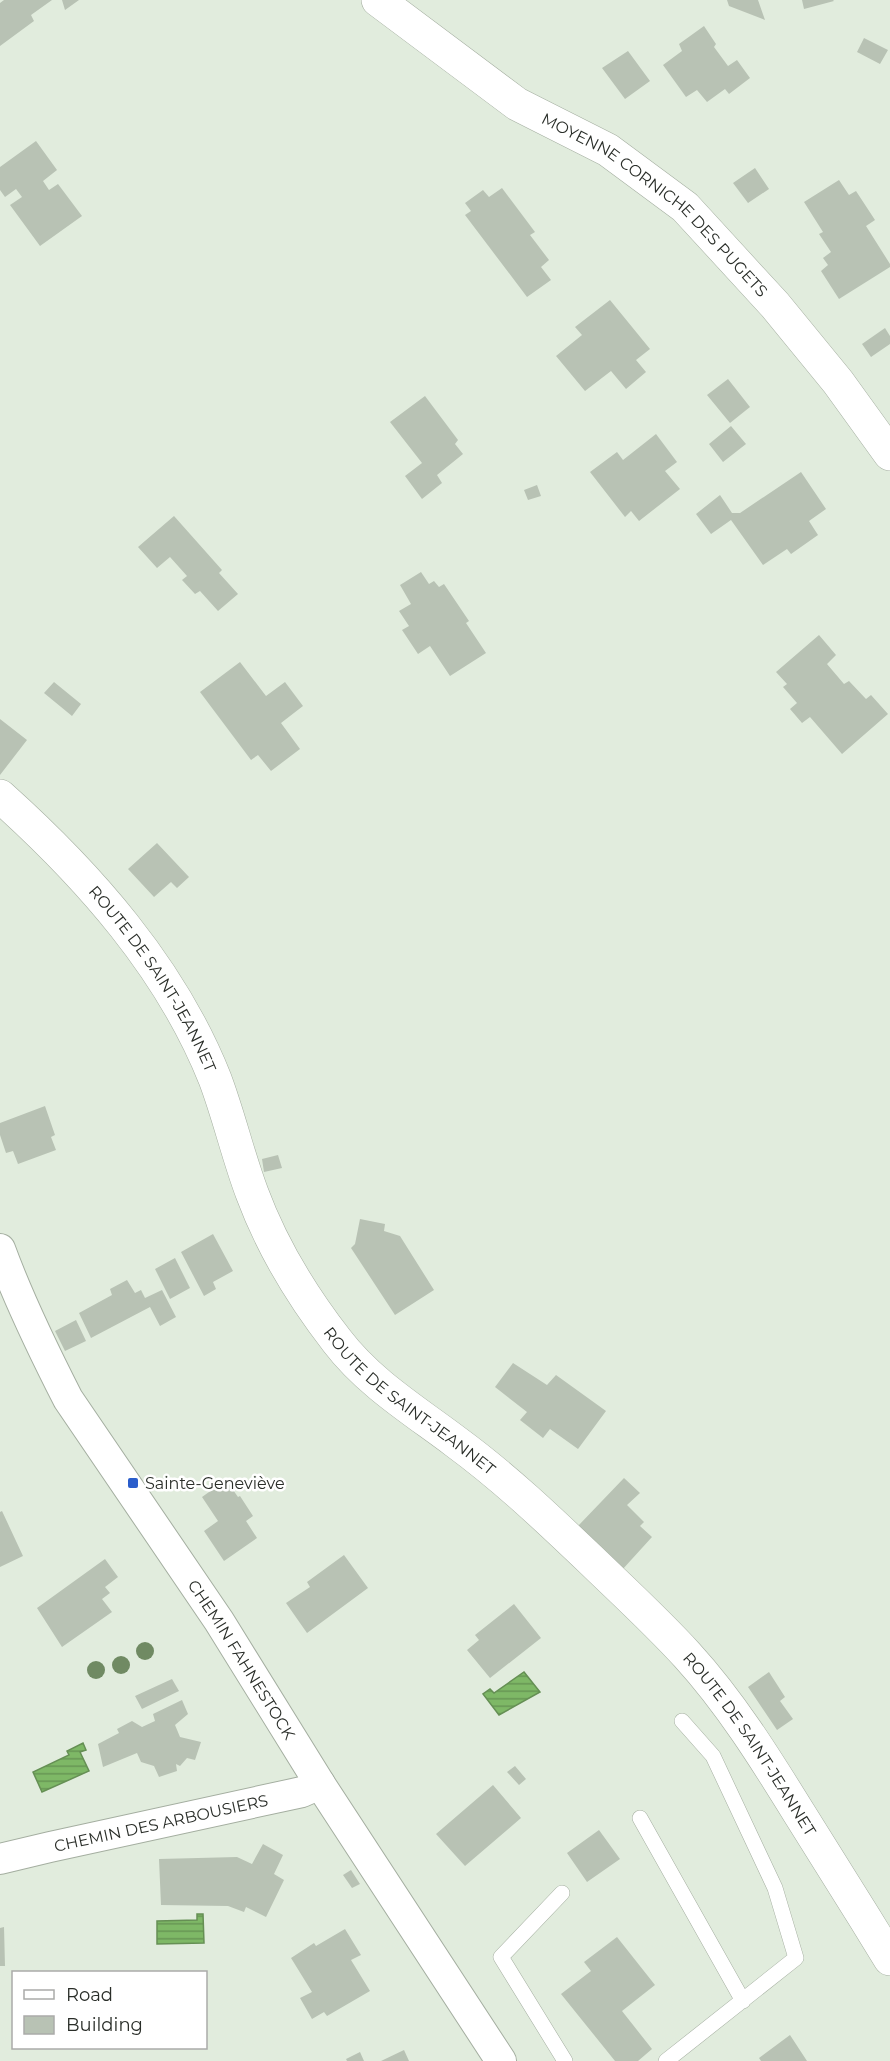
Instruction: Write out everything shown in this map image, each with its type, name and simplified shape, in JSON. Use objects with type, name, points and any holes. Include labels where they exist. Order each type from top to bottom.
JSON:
[{"type":"main road","name":"MOYENNE CORNICHE DES PUGETS","points":[[378,0],[518,104],[608,150],[685,207],[775,305],[838,382],[890,454]]},
{"type":"main road","name":"ROUTE DE SAINT-JEANNET","points":[[0,796],[102,899],[160,974],[189,1024],[215,1081],[265,1225],[294,1280],[340,1346],[398,1400],[456,1442],[522,1495],[686,1653],[741,1723],[771,1767],[890,1959]]},
{"type":"street","name":"CHEMIN FAHNESTOCK","points":[[0,1249],[12,1282],[68,1399],[219,1621],[320,1784],[501,2061]]},
{"type":"street","name":"CHEMIN DES ARBOUSIERS","points":[[0,1859],[302,1792],[320,1784]]},
{"type":"lane","points":[[666,2061],[796,1958],[776,1887],[713,1756],[682,1721]]},
{"type":"lane","points":[[640,1818],[742,2001]]},
{"type":"lane","points":[[562,1893],[501,1957],[565,2061]]},
{"type":"shaded area","points":[[524,1672],[540,1692],[499,1715],[483,1694],[490,1689],[494,1693]]},
{"type":"shaded area","points":[[83,1743],[86,1750],[80,1752],[89,1771],[42,1792],[33,1772],[69,1755],[67,1751]]},
{"type":"shaded area","points":[[197,1914],[203,1914],[204,1943],[157,1944],[157,1921],[197,1920]]},
{"type":"building","points":[[4,0],[52,0],[31,15],[34,21],[0,46],[0,3]]},
{"type":"building","points":[[62,0],[79,0],[65,10]]},
{"type":"building","points":[[727,0],[758,0],[765,20],[729,6]]},
{"type":"building","points":[[802,0],[833,0],[834,1],[804,9]]},
{"type":"building","points":[[704,26],[716,44],[714,47],[728,66],[737,60],[750,78],[729,94],[725,89],[707,102],[697,90],[686,97],[663,65],[682,51],[679,44]]},
{"type":"building","points":[[864,38],[888,50],[880,64],[857,52]]},
{"type":"building","points":[[628,51],[650,81],[625,99],[602,68]]},
{"type":"building","points":[[36,141],[57,170],[43,181],[49,190],[58,184],[82,216],[40,246],[10,205],[22,197],[16,189],[5,197],[0,190],[0,167]]},
{"type":"building","points":[[755,168],[769,189],[748,203],[733,183]]},
{"type":"building","points":[[839,180],[849,195],[856,191],[875,220],[866,226],[890,267],[839,299],[821,271],[828,265],[823,258],[831,252],[819,234],[823,232],[804,202]]},
{"type":"building","points":[[502,188],[535,232],[530,235],[549,260],[541,267],[551,280],[527,297],[465,215],[471,211],[465,203],[483,190],[489,197]]},
{"type":"building","points":[[610,300],[650,349],[636,360],[646,372],[626,389],[611,371],[585,391],[556,356],[582,335],[575,327]]},
{"type":"building","points":[[885,328],[890,336],[890,344],[871,357],[862,344]]},
{"type":"building","points":[[728,379],[750,407],[730,423],[707,395]]},
{"type":"building","points":[[425,396],[458,440],[455,444],[463,454],[437,475],[442,483],[422,499],[405,476],[422,463],[390,422]]},
{"type":"building","points":[[731,426],[746,444],[723,462],[709,444]]},
{"type":"building","points":[[656,434],[677,462],[665,471],[680,489],[639,521],[631,511],[625,517],[590,472],[617,452],[623,460]]},
{"type":"building","points":[[801,472],[826,509],[809,521],[818,535],[791,554],[787,549],[763,565],[731,520],[711,534],[696,514],[720,495],[732,513],[740,513]]},
{"type":"building","points":[[537,485],[541,496],[528,500],[524,490]]},
{"type":"building","points":[[174,516],[222,570],[219,573],[238,594],[218,611],[200,591],[195,594],[182,580],[187,576],[170,557],[157,568],[138,547]]},
{"type":"building","points":[[421,572],[429,584],[434,581],[439,587],[444,584],[469,621],[466,623],[486,653],[450,676],[430,646],[418,654],[402,630],[409,626],[399,611],[411,604],[400,585]]},
{"type":"building","points":[[819,635],[836,655],[827,664],[844,684],[849,681],[866,699],[871,695],[888,714],[842,754],[810,717],[802,723],[790,709],[797,703],[783,687],[787,684],[776,672]]},
{"type":"building","points":[[240,662],[266,696],[285,682],[303,706],[281,723],[300,749],[271,771],[258,755],[251,760],[200,692]]},
{"type":"building","points":[[54,682],[81,704],[72,716],[44,693]]},
{"type":"building","points":[[0,719],[27,740],[0,775]]},
{"type":"building","points":[[157,843],[189,877],[177,888],[171,882],[154,897],[128,869]]},
{"type":"building","points":[[45,1106],[55,1135],[51,1137],[56,1150],[18,1164],[13,1151],[6,1153],[0,1135],[0,1123]]},
{"type":"building","points":[[278,1155],[282,1168],[264,1172],[262,1159]]},
{"type":"building","points":[[360,1219],[385,1224],[384,1231],[400,1236],[434,1290],[395,1315],[351,1248],[355,1244]]},
{"type":"building","points":[[213,1234],[233,1271],[213,1282],[216,1289],[204,1296],[181,1252]]},
{"type":"building","points":[[175,1258],[190,1288],[170,1299],[155,1269]]},
{"type":"building","points":[[127,1280],[135,1293],[141,1290],[145,1298],[162,1290],[176,1317],[160,1326],[150,1307],[91,1338],[79,1313],[112,1295],[110,1289]]},
{"type":"building","points":[[76,1320],[86,1341],[65,1351],[55,1331]]},
{"type":"building","points":[[513,1363],[547,1385],[556,1375],[606,1411],[578,1449],[550,1429],[543,1438],[520,1420],[527,1412],[495,1387]]},
{"type":"building","points":[[624,1478],[640,1493],[627,1505],[644,1522],[640,1526],[652,1537],[622,1570],[578,1526]]},
{"type":"building","points":[[226,1480],[253,1516],[246,1521],[257,1538],[224,1561],[204,1531],[218,1521],[202,1497]]},
{"type":"building","points":[[2,1511],[23,1556],[0,1567],[0,1512]]},
{"type":"building","points":[[344,1555],[368,1588],[307,1633],[286,1603],[310,1587],[307,1582]]},
{"type":"building","points":[[105,1559],[118,1577],[105,1587],[110,1593],[102,1599],[112,1612],[62,1647],[37,1608]]},
{"type":"building","points":[[514,1604],[541,1638],[490,1678],[467,1650],[479,1640],[475,1635]]},
{"type":"building","points":[[769,1672],[785,1697],[780,1701],[793,1719],[777,1730],[748,1687]]},
{"type":"building","points":[[172,1679],[179,1691],[142,1709],[135,1696]]},
{"type":"building","points":[[182,1700],[188,1714],[175,1725],[180,1737],[201,1742],[195,1760],[187,1758],[180,1766],[176,1764],[177,1771],[159,1777],[154,1766],[141,1762],[137,1753],[103,1767],[98,1744],[119,1733],[117,1729],[132,1721],[142,1727],[155,1721],[153,1714]]},
{"type":"building","points":[[515,1766],[526,1779],[519,1785],[507,1772]]},
{"type":"building","points":[[493,1785],[521,1818],[465,1866],[436,1834]]},
{"type":"building","points":[[599,1830],[620,1859],[587,1882],[567,1853]]},
{"type":"building","points":[[263,1844],[283,1855],[274,1874],[284,1880],[266,1917],[246,1907],[244,1912],[228,1906],[161,1905],[159,1859],[237,1857],[252,1864]]},
{"type":"building","points":[[351,1870],[360,1884],[352,1888],[343,1875]]},
{"type":"building","points":[[4,1927],[5,1966],[0,1966],[0,1928]]},
{"type":"building","points":[[345,1929],[361,1955],[351,1960],[370,1991],[327,2016],[324,2012],[312,2019],[300,1998],[312,1992],[291,1958],[314,1943],[316,1946]]},
{"type":"building","points":[[617,1937],[655,1985],[622,2011],[652,2049],[638,2061],[615,2061],[561,1994],[591,1971],[584,1962]]},
{"type":"building","points":[[790,2035],[807,2061],[761,2061],[759,2058]]},
{"type":"building","points":[[404,2050],[409,2061],[381,2061]]},
{"type":"building","points":[[360,2052],[364,2061],[347,2061],[346,2059]]},
{"type":"place","name":"Sainte-Geneviève","points":[[133,1483]]}]
